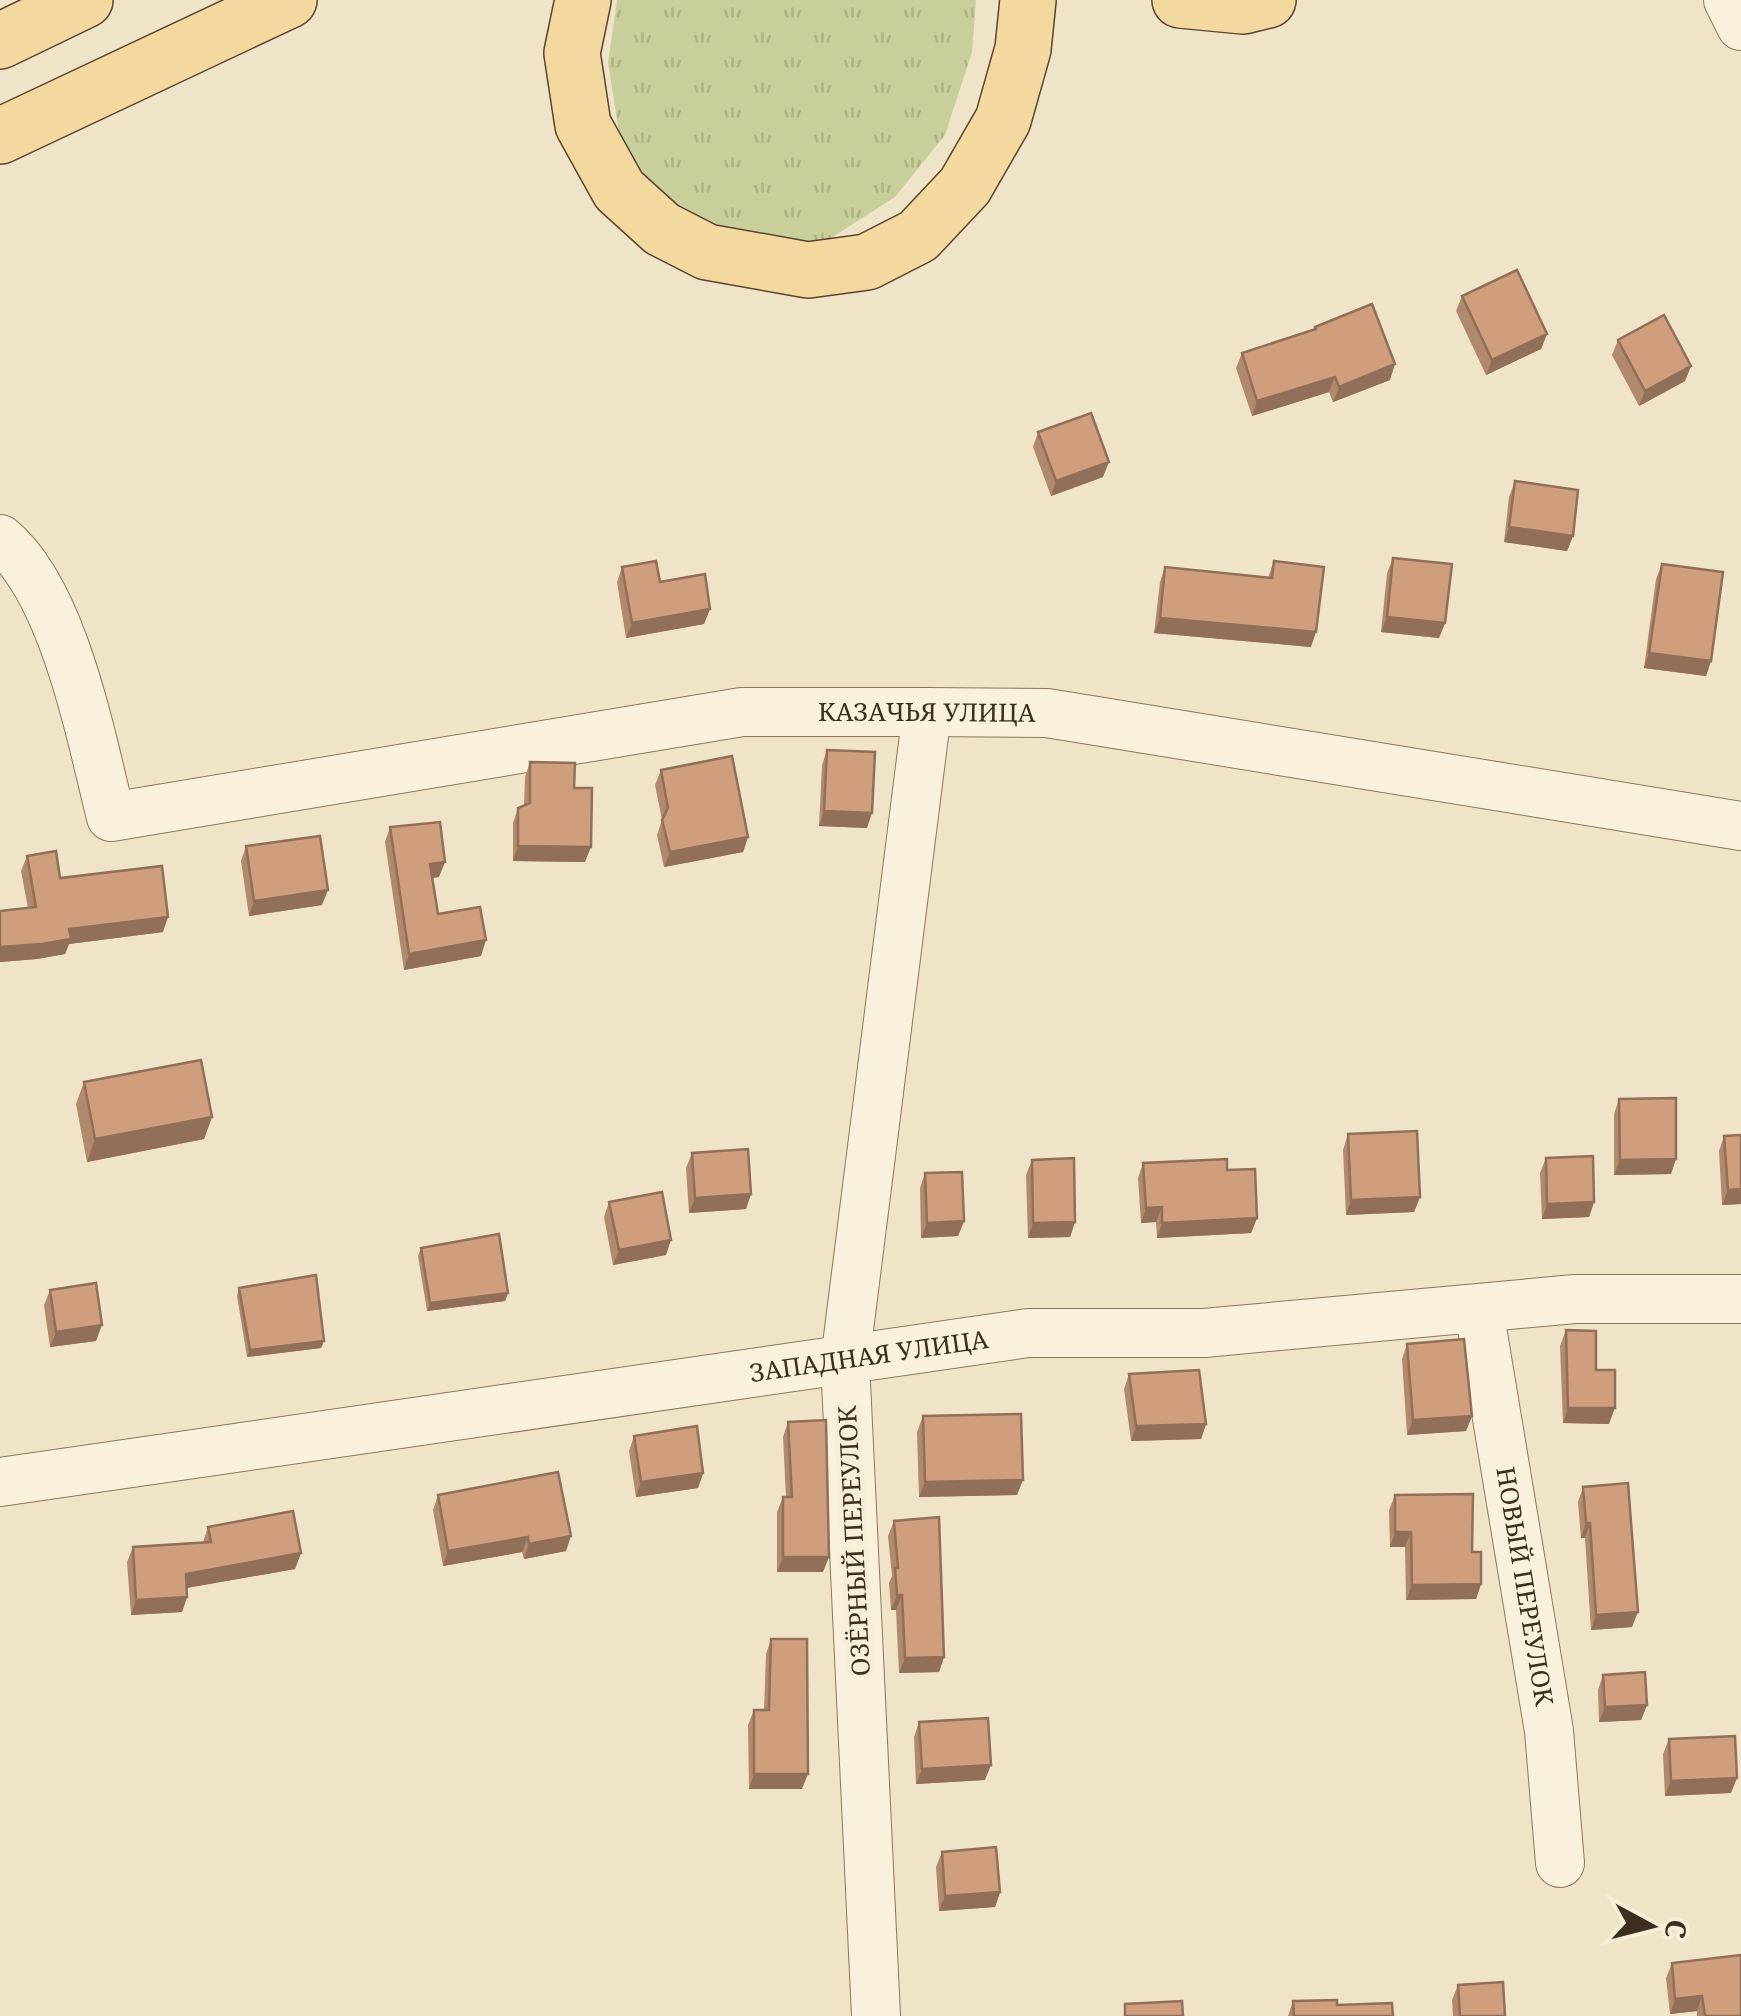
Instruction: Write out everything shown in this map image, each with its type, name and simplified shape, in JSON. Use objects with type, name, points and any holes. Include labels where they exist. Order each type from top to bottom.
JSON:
[{"type":"main road","points":[[0,41],[85,0]]},
{"type":"main road","points":[[0,136],[290,0]]},
{"type":"main road","points":[[583,0],[572,53],[583,125],[620,190],[662,229],[707,252],[808,270],[867,262],[918,236],[964,186],[1002,120],[1023,49],[1028,0]]},
{"type":"main road","points":[[1180,0],[1243,6],[1268,0]]},
{"type":"street","points":[[1728,0],[1741,26]]},
{"type":"street","name":"КАЗАЧЬЯ УЛИЦА","points":[[0,539],[17,552],[56,622],[85,712],[111,817],[742,712],[926,712],[1048,713],[1741,826]]},
{"type":"street","name":"ОЗЁРНЫЙ ПЕРЕУЛОК","points":[[876,2016],[845,1361],[926,712]]},
{"type":"street","name":"ЗАПАДНАЯ УЛИЦА","points":[[0,1482],[1028,1333],[1204,1333],[1575,1299],[1741,1300]]},
{"type":"street","name":"НОВЫЙ ПЕРЕУЛОК","points":[[1479,1310],[1549,1731],[1560,1863]]},
{"type":"green space","points":[[617,0],[976,0],[972,52],[945,135],[895,197],[825,242],[743,240],[659,201],[622,151],[608,63]]},
{"type":"building","points":[[1517,270],[1547,334],[1492,360],[1462,296]]},
{"type":"building","points":[[1372,304],[1395,364],[1339,387],[1335,377],[1257,401],[1242,353],[1316,329]]},
{"type":"building","points":[[1664,315],[1691,366],[1645,391],[1618,340]]},
{"type":"building","points":[[1091,413],[1109,462],[1056,481],[1038,432]]},
{"type":"building","points":[[1515,481],[1578,490],[1573,536],[1509,527]]},
{"type":"building","points":[[1393,558],[1452,564],[1445,623],[1387,617]]},
{"type":"building","points":[[656,561],[660,582],[705,574],[710,609],[632,623],[622,567]]},
{"type":"building","points":[[1274,561],[1324,567],[1316,632],[1160,618],[1165,567],[1272,578]]},
{"type":"building","points":[[1662,564],[1723,572],[1711,661],[1649,653]]},
{"type":"building","points":[[827,750],[875,752],[872,813],[824,811]]},
{"type":"building","points":[[732,756],[748,837],[670,852],[662,820],[668,808],[661,770]]},
{"type":"building","points":[[530,762],[575,763],[574,788],[592,788],[591,847],[518,846],[518,808],[530,803]]},
{"type":"building","points":[[440,822],[445,862],[430,864],[438,914],[480,907],[486,940],[409,954],[390,827]]},
{"type":"building","points":[[320,836],[328,890],[254,901],[246,846]]},
{"type":"building","points":[[56,851],[60,878],[162,866],[168,917],[69,929],[71,939],[0,947],[0,911],[36,907],[27,856]]},
{"type":"building","points":[[201,1060],[212,1117],[95,1139],[84,1082]]},
{"type":"building","points":[[1676,1098],[1676,1159],[1620,1160],[1619,1099]]},
{"type":"building","points":[[1417,1131],[1420,1197],[1351,1200],[1348,1134]]},
{"type":"building","points":[[1741,1135],[1741,1189],[1728,1190],[1724,1136]]},
{"type":"building","points":[[748,1149],[751,1194],[695,1198],[692,1153]]},
{"type":"building","points":[[1593,1156],[1594,1202],[1547,1204],[1546,1158]]},
{"type":"building","points":[[1074,1158],[1075,1222],[1033,1223],[1032,1160]]},
{"type":"building","points":[[1227,1159],[1227,1170],[1255,1169],[1257,1218],[1162,1223],[1162,1207],[1146,1208],[1143,1163]]},
{"type":"building","points":[[962,1172],[964,1221],[927,1223],[925,1173]]},
{"type":"building","points":[[662,1192],[671,1240],[619,1250],[609,1202]]},
{"type":"building","points":[[499,1234],[508,1293],[430,1303],[421,1248]]},
{"type":"building","points":[[316,1275],[324,1341],[250,1350],[239,1288]]},
{"type":"building","points":[[96,1283],[102,1325],[56,1332],[50,1290]]},
{"type":"building","points":[[1566,1330],[1596,1331],[1596,1370],[1615,1370],[1615,1408],[1568,1408]]},
{"type":"building","points":[[1464,1339],[1472,1416],[1413,1420],[1407,1344]]},
{"type":"building","points":[[1199,1370],[1206,1424],[1136,1426],[1129,1374]]},
{"type":"building","points":[[1021,1414],[1023,1480],[925,1482],[923,1416]]},
{"type":"building","points":[[826,1420],[829,1557],[783,1557],[783,1497],[792,1497],[788,1422]]},
{"type":"building","points":[[697,1426],[703,1473],[641,1482],[634,1436]]},
{"type":"building","points":[[558,1472],[571,1536],[529,1544],[528,1537],[448,1551],[438,1495]]},
{"type":"building","points":[[1628,1483],[1638,1612],[1596,1615],[1590,1523],[1586,1523],[1583,1487]]},
{"type":"building","points":[[1473,1494],[1472,1552],[1481,1552],[1481,1584],[1412,1585],[1411,1532],[1395,1532],[1395,1495]]},
{"type":"building","points":[[293,1511],[301,1553],[186,1574],[187,1597],[136,1600],[133,1547],[211,1542],[208,1527]]},
{"type":"building","points":[[939,1517],[944,1657],[905,1658],[894,1521]]},
{"type":"building","points":[[771,1639],[807,1639],[808,1774],[754,1774],[754,1710],[769,1710]]},
{"type":"building","points":[[1645,1672],[1647,1705],[1605,1707],[1603,1675]]},
{"type":"building","points":[[988,1718],[991,1765],[922,1769],[919,1722]]},
{"type":"building","points":[[1735,1736],[1737,1778],[1671,1781],[1669,1739]]},
{"type":"building","points":[[996,1847],[1000,1892],[945,1896],[942,1852]]},
{"type":"building","points":[[1741,1955],[1741,2016],[1705,2016],[1702,1996],[1675,1999],[1672,1963]]},
{"type":"building","points":[[1503,1982],[1505,2016],[1460,2016],[1458,1985]]},
{"type":"building","points":[[1337,2000],[1337,2005],[1392,2003],[1393,2016],[1294,2016],[1293,2001]]},
{"type":"building","points":[[1182,2001],[1183,2016],[1125,2016],[1125,2004]]}]
